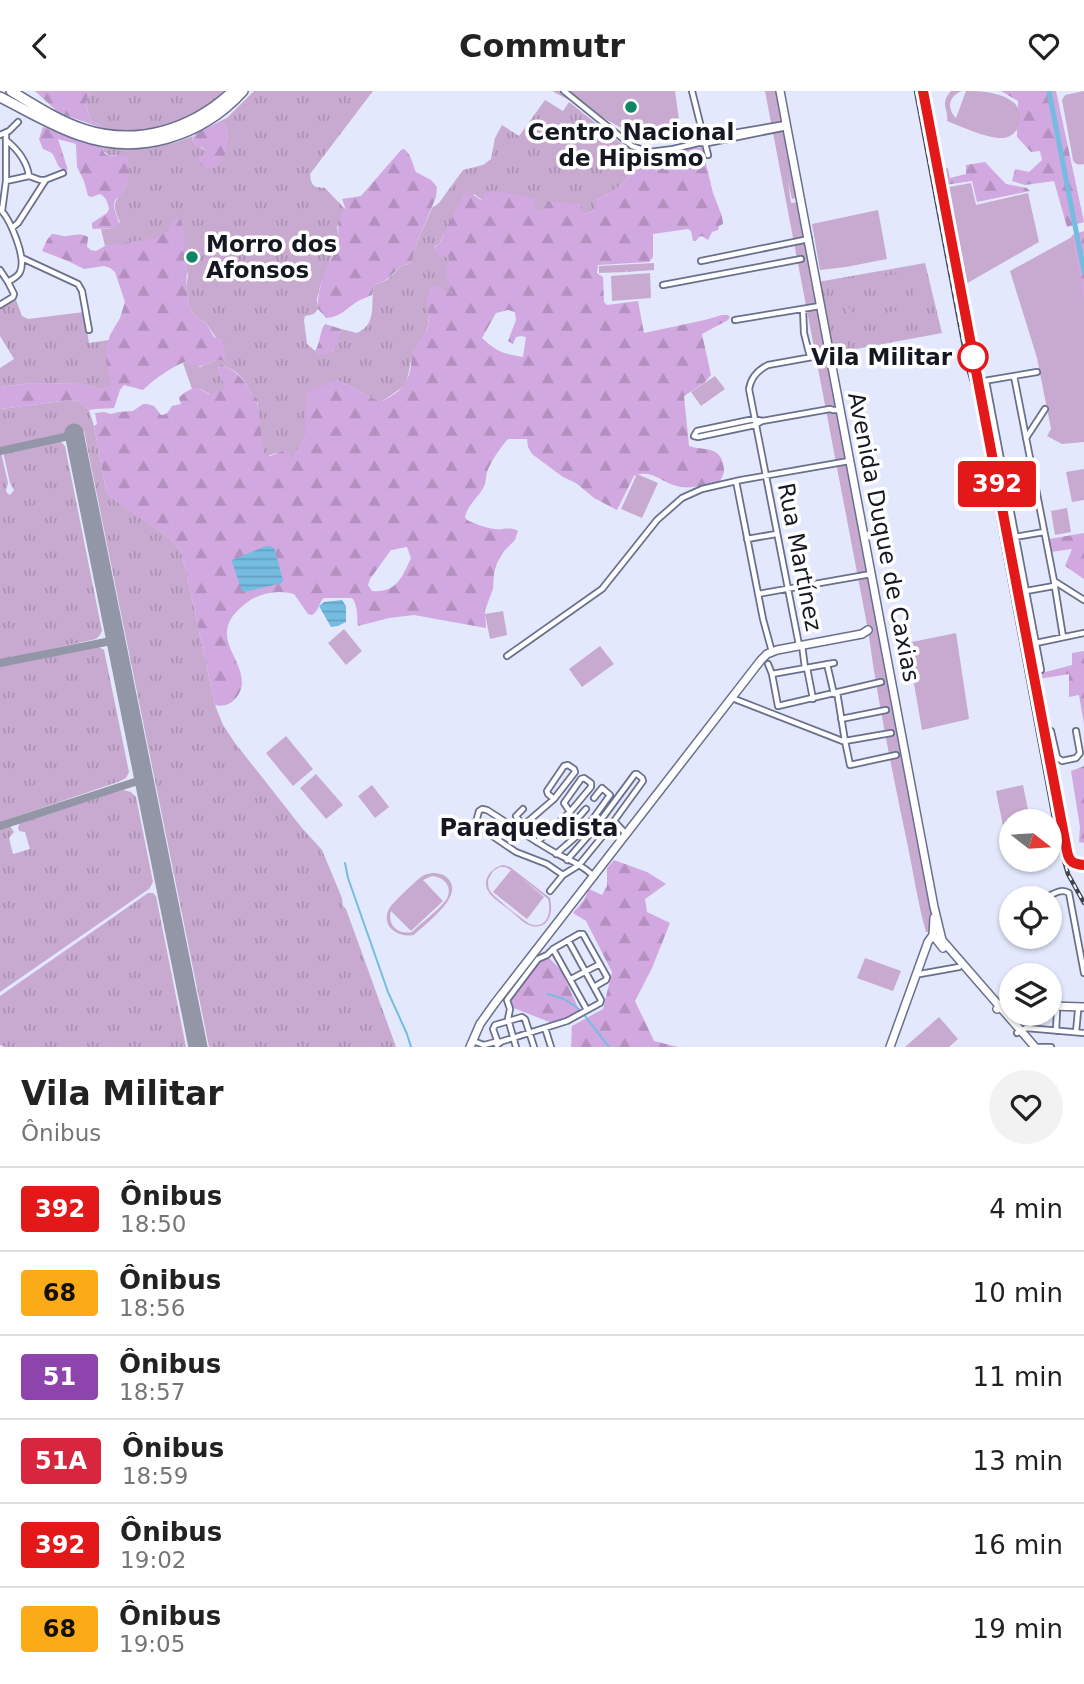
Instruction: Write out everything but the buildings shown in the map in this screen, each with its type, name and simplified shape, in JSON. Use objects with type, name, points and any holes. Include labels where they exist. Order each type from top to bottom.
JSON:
[{"type":"highway","points":[[11,91],[55,117],[85,130],[115,136],[132,136],[176,128],[204,115],[233,91]]},
{"type":"highway","points":[[0,97],[78,135],[131,143],[160,141],[190,130],[216,115],[243,91]]},
{"type":"main road","name":"Avenida Duque de Caxias","points":[[780,91],[942,940],[1029,1047]]},
{"type":"main road","points":[[472,1045],[478,1027],[489,1010],[769,653],[800,644],[881,629]]},
{"type":"main road","name":"Avenida Duque de Caxias","points":[[934,907],[930,934],[998,1007]]},
{"type":"main road","points":[[890,1047],[930,934],[942,940]]},
{"type":"main road","points":[[1062,1007],[1081,1009]]},
{"type":"main road","name":"Avenida Duque de Caxias","points":[[1019,1032],[1036,1047]]},
{"type":"street","points":[[564,91],[636,148],[649,152],[787,125]]},
{"type":"street","points":[[692,91],[702,142],[708,155]]},
{"type":"street","points":[[923,91],[1067,851],[1072,863],[1084,865]]},
{"type":"street","points":[[18,122],[2,134],[26,165],[29,176]]},
{"type":"street","points":[[6,141],[6,181],[1,210],[12,228],[22,258],[18,275],[8,282]]},
{"type":"street","points":[[6,181],[29,176],[45,180],[63,173]]},
{"type":"street","points":[[12,228],[18,223],[45,180]]},
{"type":"street","points":[[701,261],[809,239]]},
{"type":"street","points":[[22,258],[80,286],[89,330]]},
{"type":"street","points":[[663,285],[802,259]]},
{"type":"street","points":[[0,271],[14,295],[0,305]]},
{"type":"street","points":[[735,320],[820,306]]},
{"type":"street","points":[[803,309],[804,333],[810,357],[830,354]]},
{"type":"street","name":"Rua Martínez","points":[[810,357],[760,369],[752,379],[749,393],[787,590],[813,699]]},
{"type":"street","points":[[978,382],[1037,372]]},
{"type":"street","points":[[1014,376],[1063,638]]},
{"type":"street","points":[[986,381],[1041,670],[1033,672]]},
{"type":"street","points":[[725,428],[694,436],[696,431],[839,407]]},
{"type":"street","points":[[1025,438],[1045,409]]},
{"type":"street","points":[[507,656],[602,589],[657,520],[669,508],[692,493],[736,481],[849,461]]},
{"type":"street","points":[[736,481],[769,653]]},
{"type":"street","points":[[998,493],[1034,482]]},
{"type":"street","points":[[1015,537],[1044,532]]},
{"type":"street","points":[[747,539],[776,534]]},
{"type":"street","points":[[758,594],[871,574]]},
{"type":"street","points":[[1026,591],[1054,583],[1084,600]]},
{"type":"street","points":[[1036,643],[1084,633]]},
{"type":"street","points":[[768,664],[778,706],[892,683]]},
{"type":"street","points":[[772,674],[831,664],[849,763],[853,765],[895,755]]},
{"type":"street","points":[[732,698],[845,741],[891,733]]},
{"type":"street","points":[[841,719],[886,710]]},
{"type":"street","points":[[1044,731],[1051,731],[1057,757],[1062,761],[1076,758],[1080,753],[1076,730]]},
{"type":"street","points":[[521,828],[554,799],[575,772],[568,765],[564,766],[547,791],[554,799]]},
{"type":"street","points":[[550,891],[563,875],[579,865],[614,822],[643,781],[642,778],[635,774],[595,828],[567,860]]},
{"type":"street","points":[[537,842],[570,812],[591,787],[591,783],[584,778],[564,803],[570,812]]},
{"type":"street","points":[[556,854],[587,827],[610,795],[602,788],[594,798]]},
{"type":"street","points":[[563,875],[547,864],[516,852],[482,829],[476,822],[477,814],[482,809],[488,810],[521,828],[556,854],[589,870],[594,877]]},
{"type":"street","points":[[521,828],[516,816],[523,809]]},
{"type":"street","points":[[569,827],[586,809]]},
{"type":"street","points":[[578,818],[587,827]]},
{"type":"street","points":[[614,822],[626,834]]},
{"type":"street","points":[[1062,891],[1069,893],[1084,973]]},
{"type":"street","points":[[516,1047],[508,1021],[510,1009],[506,1002],[537,960],[568,940],[580,934],[584,935],[607,978],[594,987]]},
{"type":"street","points":[[472,1045],[496,1044],[567,1021],[601,1002],[568,940]]},
{"type":"street","points":[[553,949],[587,1010]]},
{"type":"street","points":[[571,979],[600,964]]},
{"type":"street","points":[[920,974],[959,967]]},
{"type":"street","points":[[1076,1032],[1081,1009]]},
{"type":"street","points":[[496,1044],[494,1026],[521,1017],[524,1018],[534,1047]]},
{"type":"street","points":[[1056,1026],[1056,1031]]},
{"type":"street","points":[[545,1028],[549,1047]]},
{"type":"street","points":[[1019,1032],[1026,1028],[1084,1033]]},
{"type":"street","points":[[1036,1047],[1051,1047]]},
{"type":"green space","points":[[35,91],[92,91],[87,101],[88,113],[91,121],[102,128],[59,113]]},
{"type":"green space","points":[[92,91],[225,91],[199,111],[168,125],[118,131],[102,128],[91,121],[87,101]]},
{"type":"green space","points":[[254,91],[373,91],[310,174],[313,185],[325,188],[346,210],[337,227],[339,238],[320,287],[318,309],[314,314],[305,316],[304,320],[307,344],[320,355],[333,351],[341,329],[357,333],[368,324],[371,319],[374,285],[387,280],[402,265],[410,264],[432,208],[439,203],[463,170],[483,165],[491,159],[495,138],[502,125],[519,136],[545,100],[563,111],[569,102],[626,147],[643,154],[624,181],[596,200],[596,210],[584,214],[541,213],[535,210],[535,201],[482,200],[474,194],[439,244],[434,247],[444,256],[451,257],[452,295],[428,315],[425,334],[413,351],[406,385],[381,402],[337,380],[292,460],[276,453],[265,457],[258,421],[258,402],[237,373],[222,364],[219,365],[218,369],[227,390],[213,394],[199,388],[192,389],[183,363],[187,361],[200,367],[225,357],[223,348],[206,323],[194,315],[189,305],[184,233],[177,219],[162,236],[137,243],[105,246],[101,229],[114,228],[120,222],[115,205],[127,185],[117,155],[104,152],[103,146],[150,148],[193,136],[192,141],[206,151],[202,167],[228,138],[225,124],[217,123],[228,117]]},
{"type":"green space","name":"Centro Nacional de Hipismo","points":[[552,91],[675,91],[682,142],[639,137]]},
{"type":"green space","points":[[765,91],[777,91],[782,121],[777,123],[779,131],[784,131],[797,198],[792,199],[788,182],[791,203],[801,202],[934,907],[934,924],[929,932],[926,932],[921,911],[886,739],[868,630]]},
{"type":"green space","points":[[951,91],[962,91],[954,96],[950,103],[956,118],[966,91],[990,93],[1003,96],[1018,107],[1019,125],[1012,134],[1000,138],[947,121],[945,103]]},
{"type":"green space","points":[[1001,91],[1056,91],[1084,222],[1067,227],[1054,181],[1025,185],[1012,181],[1015,169],[1029,172],[1042,160],[1040,151],[1031,152],[1017,137],[1018,101]]},
{"type":"green space","points":[[1084,91],[1084,164],[1079,164],[1073,160],[1062,100],[1065,95]]},
{"type":"green space","points":[[217,123],[225,123],[227,147],[218,165],[209,169],[198,161],[199,156],[206,155],[206,151],[202,147],[195,147],[192,140],[196,133]]},
{"type":"green space","points":[[43,127],[101,146],[107,155],[128,157],[128,182],[114,204],[119,225],[114,228],[93,229],[92,223],[109,209],[106,200],[100,194],[88,196],[77,167],[76,144],[58,139],[68,170],[62,169],[52,153],[43,149],[39,139]]},
{"type":"green space","points":[[702,147],[723,224],[712,232],[708,240],[702,236],[693,241],[688,229],[653,234],[653,257],[649,262],[598,265],[597,273],[603,277],[604,302],[607,305],[638,301],[644,333],[722,315],[730,317],[702,334],[711,375],[684,396],[689,446],[718,454],[724,469],[720,481],[686,487],[641,474],[634,476],[617,510],[594,498],[532,454],[527,439],[508,439],[491,463],[485,484],[465,517],[488,528],[518,531],[515,540],[497,563],[493,589],[485,610],[486,628],[414,615],[358,626],[352,598],[324,598],[312,615],[308,614],[294,594],[278,592],[262,595],[243,605],[230,622],[228,640],[242,682],[233,701],[226,705],[215,705],[181,552],[170,538],[111,498],[106,490],[94,426],[97,424],[95,413],[133,411],[147,404],[154,406],[161,415],[165,414],[172,406],[181,404],[179,398],[197,387],[208,394],[226,390],[218,369],[222,364],[238,375],[258,400],[265,456],[286,450],[292,459],[305,437],[306,392],[337,380],[381,402],[398,392],[405,384],[410,372],[412,354],[428,325],[429,291],[432,286],[437,286],[452,294],[445,271],[451,257],[440,257],[433,249],[439,244],[466,190],[481,200],[486,192],[496,191],[534,198],[535,210],[541,213],[548,201],[581,204],[584,214],[596,210],[596,200],[624,181],[643,154]],"holes":[[[508,310],[515,312],[516,320],[508,341],[513,344],[516,337],[526,337],[523,357],[501,352],[482,338],[496,313]],[[407,547],[411,558],[397,583],[387,589],[372,591],[368,585],[370,579],[391,550]]]},
{"type":"green space","points":[[404,149],[416,172],[431,180],[437,187],[436,197],[410,264],[402,265],[386,280],[374,285],[372,295],[340,314],[326,318],[318,309],[318,298],[337,243],[339,220],[346,210],[342,199],[361,196]]},
{"type":"green space","points":[[985,162],[1006,184],[1030,191],[977,202],[972,181],[945,185],[940,170],[948,168],[950,178],[966,174],[966,165]]},
{"type":"green space","points":[[971,183],[976,205],[1028,193],[1039,242],[964,285],[944,188]]},
{"type":"green space","points":[[878,210],[887,259],[820,270],[812,224]]},
{"type":"green space","points":[[177,219],[181,220],[184,233],[189,305],[194,315],[206,323],[214,337],[223,340],[226,361],[216,360],[196,366],[187,361],[164,373],[143,390],[124,385],[114,408],[89,410],[80,402],[70,400],[0,409],[0,387],[31,383],[82,384],[96,388],[110,385],[106,349],[125,302],[115,272],[104,266],[84,269],[42,251],[52,234],[88,237],[87,247],[96,251],[105,246],[155,238],[168,232]]},
{"type":"green space","points":[[1084,231],[1084,334],[1069,245],[1072,235]]},
{"type":"green space","points":[[1072,237],[1084,300],[1084,442],[1062,444],[1047,436],[1051,429],[1037,358],[1010,271]]},
{"type":"green space","points":[[654,263],[654,270],[599,273],[599,266]]},
{"type":"green space","points":[[925,263],[942,333],[829,354],[818,282]]},
{"type":"green space","points":[[650,273],[651,298],[612,301],[611,276]]},
{"type":"green space","points":[[898,274],[912,280],[918,290],[911,307],[904,312],[833,325],[833,322],[853,318],[845,309],[843,301],[851,286],[858,282]],"holes":[[[903,279],[911,286],[914,294],[914,299],[907,307],[861,316],[854,314],[848,307],[847,297],[854,288]]]},
{"type":"green space","points":[[16,300],[22,316],[28,319],[84,312],[89,343],[109,340],[110,386],[96,388],[81,384],[31,383],[0,387],[0,368],[14,359],[0,336],[0,308]]},
{"type":"green space","points":[[325,324],[341,329],[333,350],[320,355],[315,351]]},
{"type":"green space","points":[[715,376],[725,389],[701,406],[691,392]]},
{"type":"green space","points":[[70,400],[80,402],[89,410],[106,490],[112,498],[170,538],[181,552],[215,705],[223,725],[322,850],[396,1047],[209,1047],[84,431],[0,448],[0,409]]},
{"type":"green space","points":[[56,441],[65,446],[102,631],[96,639],[0,660],[0,453],[8,483],[6,490],[10,495],[14,490],[3,452]]},
{"type":"green space","points":[[1084,469],[1084,500],[1072,502],[1066,472]]},
{"type":"green space","points":[[637,474],[658,483],[642,518],[621,509]]},
{"type":"green space","points":[[1067,508],[1071,532],[1055,535],[1051,511]]},
{"type":"green space","points":[[1084,533],[1084,579],[1065,566],[1072,549],[1051,552],[1049,539]]},
{"type":"green space","points":[[503,611],[507,635],[490,639],[485,614]]},
{"type":"green space","points":[[344,629],[362,651],[346,665],[328,643]]},
{"type":"green space","points":[[956,633],[969,719],[922,730],[907,643]]},
{"type":"green space","points":[[97,646],[104,650],[129,772],[126,778],[0,822],[0,666]]},
{"type":"green space","points":[[600,646],[614,664],[582,687],[569,669]]},
{"type":"green space","points":[[1084,651],[1084,724],[1079,695],[1069,697],[1069,674],[1039,679],[1038,674],[1072,665],[1072,653]]},
{"type":"green space","points":[[286,736],[313,769],[293,786],[266,753]]},
{"type":"green space","points":[[1084,766],[1084,843],[1079,842],[1080,827],[1071,771]]},
{"type":"green space","points":[[316,774],[343,805],[326,819],[300,788]]},
{"type":"green space","points":[[372,785],[389,807],[375,818],[358,796]]},
{"type":"green space","points":[[1023,785],[1028,809],[1000,809],[996,791]]},
{"type":"green space","points":[[123,790],[136,797],[153,882],[149,889],[0,992],[0,829],[10,826],[14,832],[9,838],[13,854],[30,849],[25,832],[19,831],[20,823]]},
{"type":"green space","points":[[614,860],[647,872],[666,884],[645,899],[647,912],[670,923],[635,1001],[654,1041],[678,1047],[571,1047],[572,1026],[603,1009],[612,972],[586,921],[573,913],[589,889],[602,895],[607,886],[607,868]]},
{"type":"green space","points":[[503,865],[510,867],[550,898],[550,915],[545,923],[541,926],[527,924],[490,894],[487,889],[486,880],[491,872]],"holes":[[[505,867],[511,870],[493,892],[527,919],[544,897],[519,876],[548,899],[549,914],[544,922],[530,924],[490,891],[488,880],[493,871]]]},
{"type":"green space","points":[[431,873],[445,876],[451,883],[452,890],[446,904],[414,935],[402,935],[392,930],[387,921],[389,909],[418,879]],"holes":[[[436,877],[448,887],[448,895],[443,904],[412,932],[402,932],[395,928],[391,921],[391,911],[411,931],[443,901],[423,880]]]},
{"type":"green space","points":[[148,893],[156,896],[186,1047],[0,1045],[0,996]]},
{"type":"green space","points":[[548,957],[561,970],[580,1012],[552,1023],[511,1007],[508,1000],[537,962]]},
{"type":"green space","points":[[865,958],[901,971],[893,991],[857,978]]},
{"type":"green space","points":[[939,1017],[958,1039],[949,1047],[905,1047]]},
{"type":"water","points":[[266,546],[274,548],[282,583],[242,591],[232,560]]},
{"type":"water","points":[[342,600],[346,606],[346,622],[331,627],[319,606],[324,602]]},
{"type":"waterway","points":[[1049,91],[1084,272]]},
{"type":"waterway","points":[[345,863],[388,992],[411,1047]]},
{"type":"waterway","points":[[548,994],[564,999],[579,1009]]},
{"type":"waterway","points":[[585,1016],[609,1047]]},
{"type":"taxiway","points":[[0,451],[74,435]]},
{"type":"taxiway","points":[[0,663],[116,640]]},
{"type":"taxiway","points":[[0,826],[144,779]]},
{"type":"runway","points":[[74,433],[198,1047]]},
{"type":"railway","points":[[916,91],[1058,840],[1068,874],[1084,903]]},
{"type":"bus line","name":"392","points":[[923,91],[1067,851],[1072,863],[1084,865]]},
{"type":"place","name":"Centro Nacional de Hipismo","points":[[631,107]]},
{"type":"place","name":"Morro dos Afonsos","points":[[192,257]]},
{"type":"place","name":"Vila Militar","points":[[973,357]]},
{"type":"district","name":"Paraquedista","points":[[529,828]]}]
